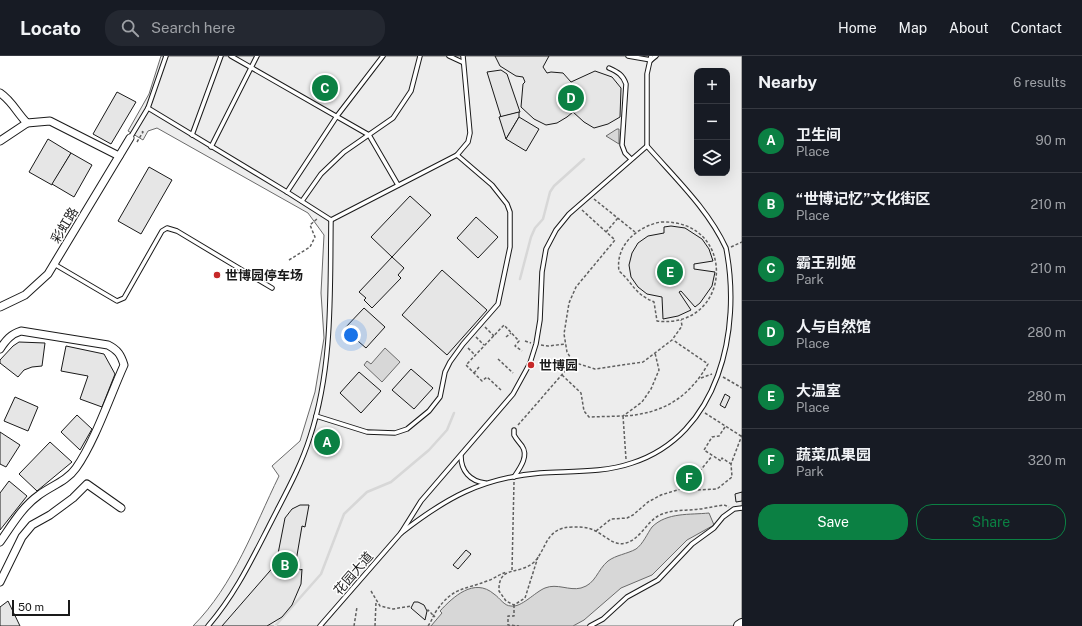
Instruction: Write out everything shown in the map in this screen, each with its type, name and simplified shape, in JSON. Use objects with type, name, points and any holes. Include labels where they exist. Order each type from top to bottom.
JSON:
[{"type":"street","points":[[0,93],[10,100],[17,112],[28,123]]},
{"type":"street","points":[[0,141],[28,123],[50,121],[119,156]]},
{"type":"street","name":"彩虹路","points":[[0,307],[25,295],[40,283],[54,264],[130,138]]},
{"type":"street","points":[[0,348],[10,336],[21,331],[108,345],[115,349],[121,356],[124,365],[87,450],[75,469],[64,480],[39,494],[26,505],[0,542]]},
{"type":"street","points":[[0,582],[22,537],[32,525],[50,515],[74,498],[87,484],[121,508]]},
{"type":"lane","points":[[130,138],[148,108],[166,56]]},
{"type":"lane","points":[[192,135],[221,56]]},
{"type":"lane","points":[[231,56],[369,135],[398,185]]},
{"type":"lane","points":[[211,147],[256,56]]},
{"type":"lane","points":[[287,192],[337,116],[383,56]]},
{"type":"lane","points":[[302,201],[321,174],[344,152],[393,118],[411,90],[420,56]]},
{"type":"lane","points":[[449,56],[462,62]]},
{"type":"lane","points":[[331,220],[457,155],[468,142],[470,133],[462,56]]},
{"type":"lane","points":[[628,56],[651,58],[656,56]]},
{"type":"lane","points":[[651,58],[648,74],[647,146],[694,199],[712,223],[726,249],[734,273]]},
{"type":"lane","points":[[609,68],[619,72],[626,84],[622,145],[625,153],[631,159]]},
{"type":"lane","points":[[148,108],[331,220]]},
{"type":"lane","points":[[401,533],[421,501],[513,394],[530,363],[536,344],[540,320],[542,272],[546,249],[556,230],[578,206],[647,146]]},
{"type":"lane","points":[[316,416],[368,432],[395,433],[407,429],[424,416],[440,397],[446,372],[463,344],[498,304],[510,247],[510,212],[507,204],[492,185],[457,155]]},
{"type":"lane","points":[[208,626],[239,584],[293,478],[310,438],[316,416],[326,364],[330,319],[331,220]]},
{"type":"lane","points":[[54,264],[117,301],[124,298],[162,231],[167,228],[177,231],[272,288]]},
{"type":"lane","points":[[401,533],[432,509],[474,486],[514,476],[609,468],[626,464],[656,453],[679,439],[705,414]]},
{"type":"lane","points":[[514,430],[514,435],[523,447],[524,458],[521,466],[514,476]]},
{"type":"lane","points":[[461,456],[462,465],[466,473],[477,482],[486,484]]},
{"type":"lane","points":[[590,626],[603,619],[627,597],[658,580],[692,544],[714,528],[734,509],[742,508]]},
{"type":"lane","name":"花园大道","points":[[320,626],[401,533]]},
{"type":"path","points":[[590,196],[635,233]]},
{"type":"path","points":[[578,206],[615,240],[576,287],[569,303],[564,334],[567,352],[573,362],[595,369],[643,362],[672,340],[682,326],[681,320]]},
{"type":"path","points":[[289,260],[310,247],[315,237],[310,225],[322,214]]},
{"type":"path","points":[[606,232],[618,218]]},
{"type":"path","points":[[676,222],[698,232],[713,250],[718,274],[714,288],[701,308],[681,320],[657,321],[654,302],[635,291],[626,277],[618,270],[617,262],[623,248],[635,233],[653,223],[676,222]]},
{"type":"path","points":[[726,249],[742,242]]},
{"type":"path","points":[[481,324],[494,336]]},
{"type":"path","points":[[501,390],[487,377],[482,381],[466,365],[504,325],[519,341],[515,346],[522,351]]},
{"type":"path","points":[[506,337],[511,332]]},
{"type":"path","points":[[472,333],[484,345]]},
{"type":"path","points":[[562,375],[581,393],[584,411],[588,418],[642,415],[657,411],[683,396],[701,378],[708,364],[672,340]]},
{"type":"path","points":[[525,341],[548,346],[566,344]]},
{"type":"path","points":[[463,344],[475,355]]},
{"type":"path","points":[[624,416],[642,402],[651,389],[659,370],[655,353]]},
{"type":"path","points":[[498,360],[513,373]]},
{"type":"path","points":[[514,430],[573,362]]},
{"type":"path","points":[[474,373],[478,367]]},
{"type":"path","points":[[726,378],[742,388]]},
{"type":"path","points":[[687,487],[698,490],[716,489],[732,477],[731,464],[741,436],[705,414]]},
{"type":"path","points":[[624,416],[626,464]]},
{"type":"path","points":[[725,426],[719,436],[712,437],[704,450],[731,464]]},
{"type":"path","points":[[596,531],[611,519],[627,518],[648,502],[687,487],[712,455]]},
{"type":"path","points":[[512,570],[514,476]]},
{"type":"path","points":[[514,605],[525,598],[538,557],[547,540],[559,530],[570,527],[582,527],[596,531],[610,541],[625,544],[632,541],[652,520],[667,512],[724,505],[734,509]]},
{"type":"path","points":[[428,626],[436,611],[454,592],[461,588],[486,582],[512,570],[528,567],[538,557]]},
{"type":"path","points":[[508,572],[500,582],[499,591],[506,602],[514,605]]},
{"type":"path","points":[[371,591],[376,602],[380,606],[393,609],[411,606]]},
{"type":"path","points":[[374,625],[376,602]]},
{"type":"path","points":[[514,605],[514,616],[508,616],[508,625],[519,626]]},
{"type":"path","points":[[354,626],[357,606]]},
{"type":"path","points":[[427,611],[428,610],[434,617]]},
{"type":"shaded area","name":"世博园","points":[[161,56],[742,56],[742,626],[193,626],[207,610],[232,574],[252,535],[279,476],[272,466],[300,441],[315,392],[324,338],[321,293],[324,235],[308,213],[157,128],[148,131],[143,140],[128,131],[149,94]]},
{"type":"shaded area","points":[[619,129],[619,144],[606,136]]},
{"type":"shaded area","points":[[385,348],[400,362],[382,382],[364,365],[367,361],[371,364]]},
{"type":"shaded area","points":[[709,513],[714,525],[687,540],[652,575],[621,588],[584,620],[573,626],[431,626],[442,613],[440,611],[451,600],[464,591],[472,588],[486,589],[506,605],[515,606],[524,602],[545,588],[554,586],[576,589],[586,586],[593,580],[608,561],[614,557],[636,549],[643,542],[652,527],[658,522],[679,515]]},
{"type":"building","points":[[495,56],[549,56],[543,67],[547,73],[563,73],[571,82],[595,71],[612,77],[621,88],[620,117],[608,124],[594,128],[584,122],[573,112],[557,123],[546,125],[534,119],[521,107],[523,84],[525,82],[523,77],[516,76],[500,66]]},
{"type":"building","points":[[501,70],[507,74],[520,112],[501,117],[487,72]]},
{"type":"building","points":[[117,92],[136,102],[111,144],[93,134]]},
{"type":"building","points":[[519,112],[519,117],[506,139],[499,117]]},
{"type":"building","points":[[519,117],[539,129],[526,151],[506,139]]},
{"type":"building","points":[[48,139],[71,153],[52,185],[29,172]]},
{"type":"building","points":[[71,153],[92,165],[74,197],[52,184]]},
{"type":"building","points":[[149,167],[172,180],[141,234],[118,221]]},
{"type":"building","points":[[410,196],[431,215],[392,257],[371,237]]},
{"type":"building","points":[[476,217],[498,237],[478,258],[457,238]]},
{"type":"building","points":[[671,226],[685,228],[702,239],[709,249],[713,261],[694,264],[694,269],[715,272],[712,286],[700,303],[695,307],[681,291],[679,292],[691,310],[678,316],[663,319],[662,297],[647,294],[638,287],[631,277],[629,265],[632,253],[638,243],[648,236],[664,233],[664,227]]},
{"type":"building","points":[[392,257],[404,268],[398,275],[401,278],[372,308],[364,300],[366,298],[359,292]]},
{"type":"building","points":[[442,270],[487,310],[447,355],[402,315]]},
{"type":"building","points":[[364,308],[385,327],[366,348],[344,329]]},
{"type":"building","points":[[19,342],[45,343],[42,366],[24,370],[18,377],[0,363],[0,360],[13,346]]},
{"type":"building","points":[[66,346],[104,354],[115,374],[102,407],[80,399],[88,376],[61,371]]},
{"type":"building","points":[[411,369],[433,388],[414,409],[392,390]]},
{"type":"building","points":[[359,372],[381,391],[361,413],[340,393]]},
{"type":"building","points":[[725,394],[730,397],[725,408],[720,405]]},
{"type":"building","points":[[15,397],[38,407],[28,431],[4,421]]},
{"type":"building","points":[[77,415],[92,429],[80,450],[61,432]]},
{"type":"building","points":[[325,431],[335,435],[329,453],[319,450]]},
{"type":"building","points":[[0,432],[20,445],[6,467],[0,464]]},
{"type":"building","points":[[50,442],[72,462],[37,491],[19,474]]},
{"type":"building","points":[[9,481],[27,496],[0,530],[0,493]]},
{"type":"building","points":[[742,492],[742,501],[736,502],[735,494]]},
{"type":"building","points":[[300,505],[309,505],[305,527],[302,526],[295,567],[301,570],[302,569],[301,584],[292,605],[282,617],[267,626],[222,626],[276,564],[285,518],[292,509]]},
{"type":"building","points":[[466,550],[471,554],[458,569],[453,565]]},
{"type":"building","points":[[8,601],[20,626],[0,626],[0,607]]},
{"type":"building","points":[[414,602],[424,605],[427,611],[425,620],[411,608]]},
{"type":"waterway","points":[[520,279],[531,237],[535,228],[543,219],[550,192],[554,186],[584,159]]},
{"type":"waterway","points":[[275,626],[321,574],[344,514],[367,492],[391,482],[429,450],[447,430],[454,413]]},
{"type":"place","name":"霸王别姬","points":[[325,88]]},
{"type":"place","name":"人与自然馆","points":[[571,98]]},
{"type":"place","name":"大温室","points":[[670,272]]},
{"type":"place","name":"世博园停车场","points":[[217,275]]},
{"type":"place","name":"世博园","points":[[531,365]]},
{"type":"place","name":"卫生间","points":[[327,442]]},
{"type":"place","name":"蔬菜瓜果园","points":[[689,478]]},
{"type":"place","name":"“世博记忆”文化街区","points":[[285,565]]}]
